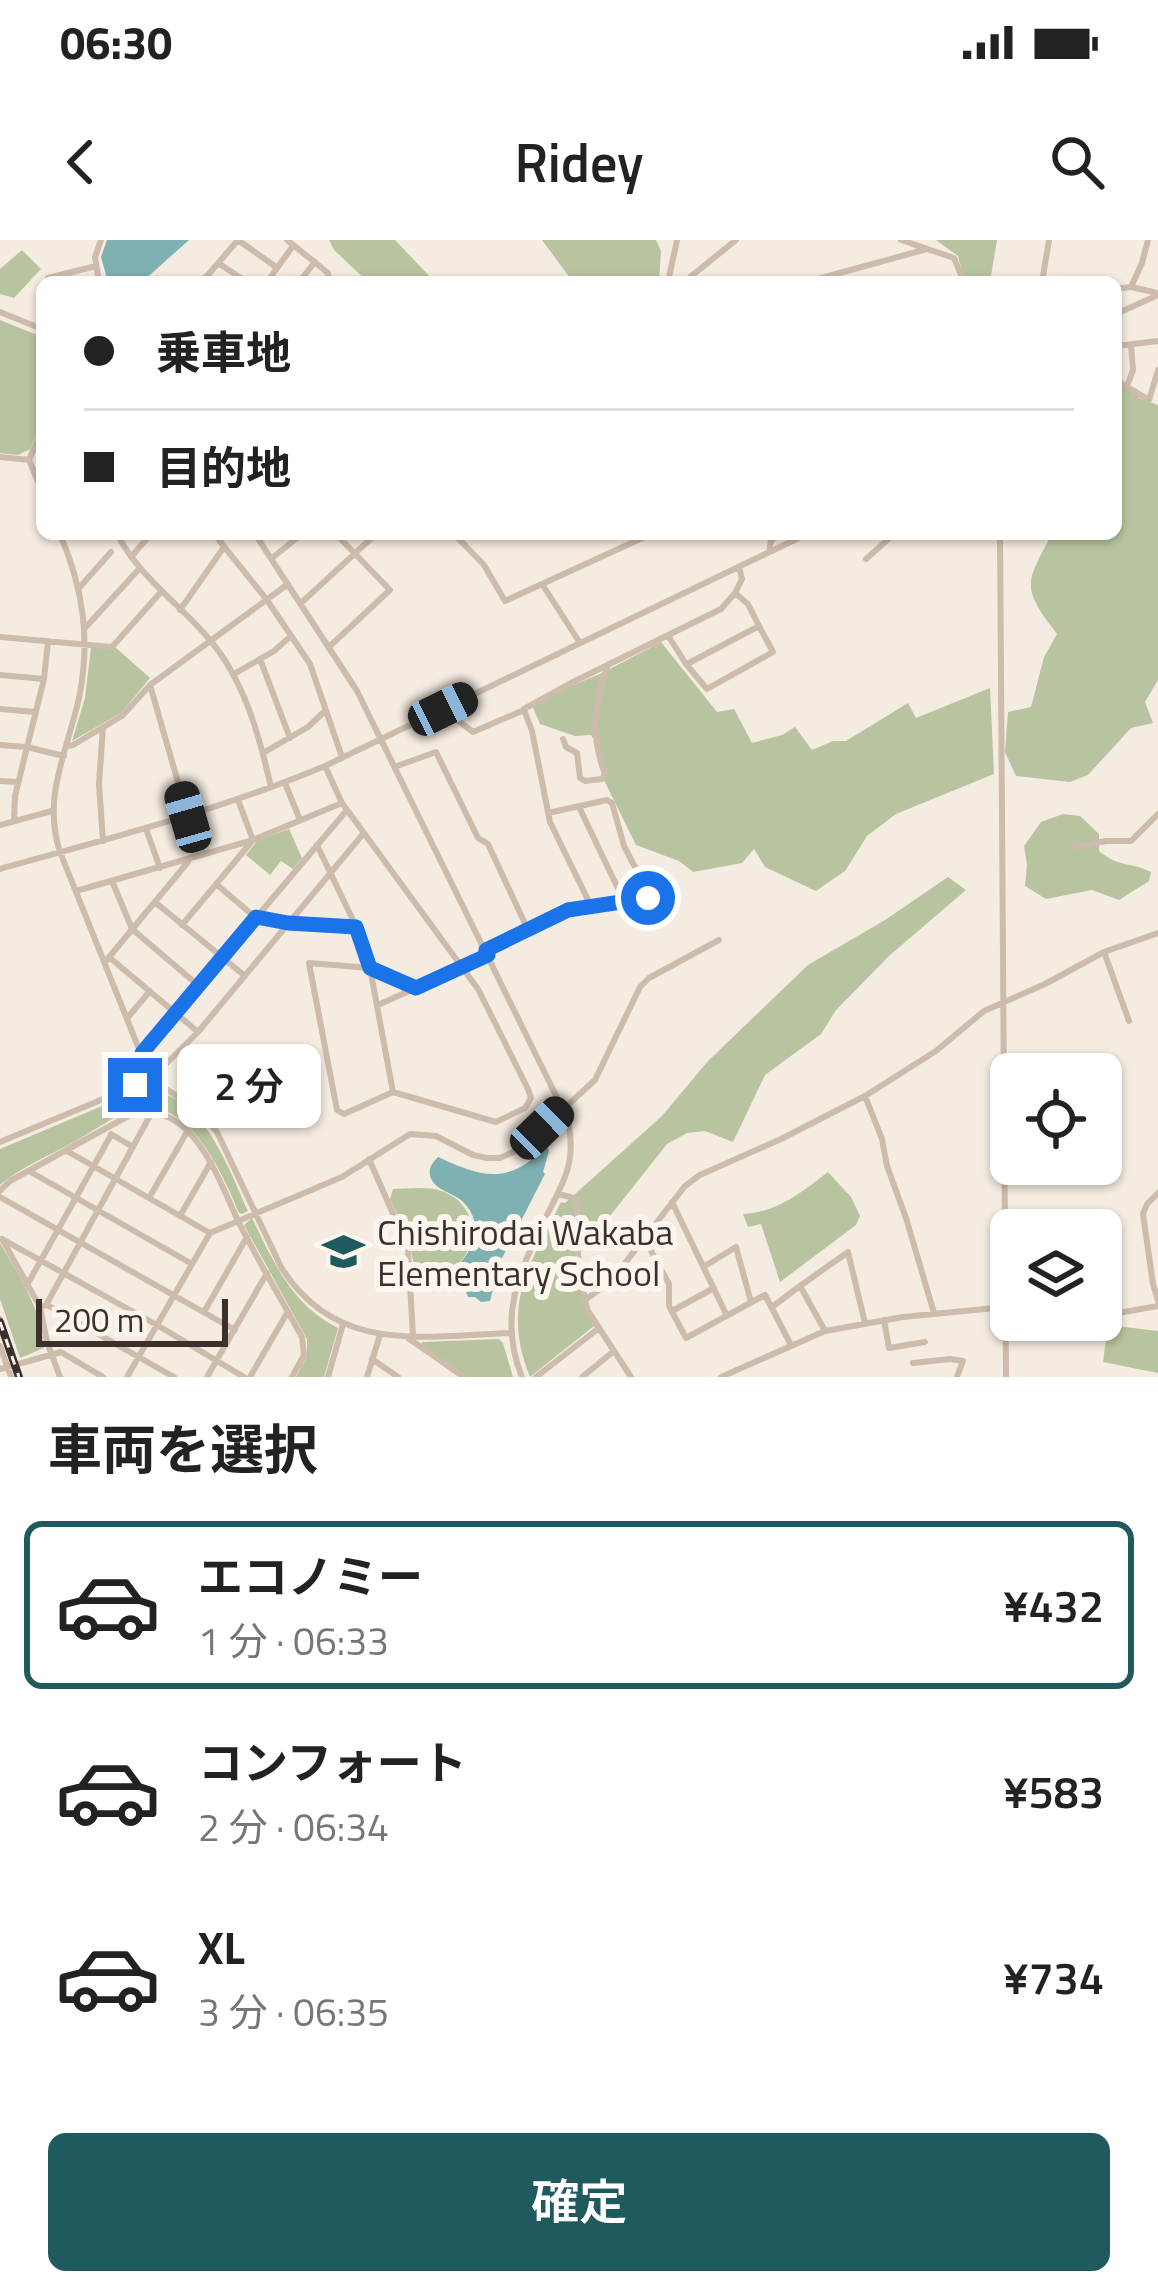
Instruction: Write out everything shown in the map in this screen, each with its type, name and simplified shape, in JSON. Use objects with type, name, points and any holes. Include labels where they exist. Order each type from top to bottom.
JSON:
[{"type":"street","points":[[97,276],[95,257],[101,240]]},
{"type":"street","points":[[205,276],[238,240],[276,267]]},
{"type":"street","points":[[669,276],[677,240]]},
{"type":"street","points":[[691,276],[736,240]]},
{"type":"street","points":[[901,240],[954,258],[962,276]]},
{"type":"street","points":[[1043,276],[1049,240]]},
{"type":"street","points":[[1131,287],[1148,240]]},
{"type":"street","points":[[271,276],[291,243],[328,276]]},
{"type":"street","points":[[829,276],[927,249]]},
{"type":"street","points":[[304,276],[315,262]]},
{"type":"street","points":[[218,263],[238,276]]},
{"type":"street","points":[[57,276],[96,266]]},
{"type":"street","points":[[74,272],[75,276]]},
{"type":"street","points":[[1122,289],[1158,294]]},
{"type":"street","points":[[1122,311],[1158,294]]},
{"type":"street","points":[[0,311],[36,326]]},
{"type":"street","points":[[1122,345],[1158,341]]},
{"type":"street","points":[[1127,386],[1133,370],[1131,344]]},
{"type":"street","points":[[1122,383],[1149,400],[1158,370]]},
{"type":"street","points":[[36,443],[29,460],[36,477]]},
{"type":"street","points":[[0,457],[29,460]]},
{"type":"street","points":[[62,540],[80,588],[86,628],[78,699],[52,811],[60,853],[152,1079],[198,1110],[217,1132],[292,1284],[317,1309],[343,1324],[380,1335],[510,1333]]},
{"type":"street","points":[[121,540],[139,569],[211,640],[233,674],[272,788]]},
{"type":"street","points":[[131,557],[147,540]]},
{"type":"street","points":[[219,540],[310,664],[342,758]]},
{"type":"street","points":[[259,540],[382,738],[564,1107],[570,1158],[518,1279],[510,1313],[512,1349],[521,1377]]},
{"type":"street","points":[[271,559],[295,540]]},
{"type":"street","points":[[329,647],[390,590],[342,540]]},
{"type":"street","points":[[301,603],[369,540]]},
{"type":"street","points":[[460,540],[484,565],[505,601],[638,540]]},
{"type":"street","points":[[769,552],[772,540]]},
{"type":"street","points":[[0,869],[188,817],[285,783],[794,540]]},
{"type":"street","points":[[866,560],[888,540]]},
{"type":"street","points":[[1000,540],[1006,1209]]},
{"type":"street","points":[[180,610],[224,547]]},
{"type":"street","points":[[80,588],[111,552]]},
{"type":"street","points":[[443,709],[472,733],[524,710],[721,609],[742,579],[739,567]]},
{"type":"street","points":[[86,628],[139,569]]},
{"type":"street","points":[[66,746],[122,716],[150,685],[288,584]]},
{"type":"street","points":[[542,584],[580,643]]},
{"type":"street","points":[[0,637],[112,647],[161,592]]},
{"type":"street","points":[[669,637],[707,689],[772,652],[748,604],[735,593]]},
{"type":"street","points":[[686,664],[759,626]]},
{"type":"street","points":[[233,674],[291,636]]},
{"type":"street","points":[[14,821],[14,796],[44,679],[48,641]]},
{"type":"street","points":[[260,659],[290,738]]},
{"type":"street","points":[[563,739],[577,753],[580,778],[602,779],[595,704],[607,667]]},
{"type":"street","points":[[0,675],[44,679]]},
{"type":"street","points":[[150,685],[188,817]]},
{"type":"street","points":[[0,709],[35,712]]},
{"type":"street","points":[[263,754],[308,727],[326,710]]},
{"type":"street","points":[[524,710],[550,822],[591,906]]},
{"type":"street","points":[[103,727],[103,841]]},
{"type":"street","points":[[0,745],[64,756]]},
{"type":"street","points":[[396,766],[436,752],[478,838],[488,844],[528,930]]},
{"type":"street","points":[[326,766],[344,807],[464,966],[529,1089],[530,1102],[525,1108],[496,1122],[394,1092],[344,1114],[337,1110],[309,963],[370,968],[416,988]]},
{"type":"street","points":[[0,781],[18,782]]},
{"type":"street","points":[[285,783],[301,820]]},
{"type":"street","points":[[238,800],[253,840]]},
{"type":"street","points":[[378,1005],[568,910],[648,898],[624,846],[612,802],[548,813]]},
{"type":"street","points":[[579,806],[624,902]]},
{"type":"street","points":[[76,891],[253,840],[344,807]]},
{"type":"street","points":[[142,1053],[344,807]]},
{"type":"street","points":[[0,825],[52,811]]},
{"type":"street","points":[[1075,847],[1131,841],[1158,814]]},
{"type":"street","points":[[146,829],[160,868]]},
{"type":"street","points":[[0,1142],[152,1079],[198,1032],[364,833]]},
{"type":"street","points":[[182,925],[253,840]]},
{"type":"street","points":[[317,845],[370,968],[394,1092]]},
{"type":"street","points":[[107,959],[190,859]]},
{"type":"street","points":[[112,881],[132,929],[199,986]]},
{"type":"street","points":[[216,884],[256,917],[356,927]]},
{"type":"street","points":[[154,902],[245,976]]},
{"type":"street","points":[[586,1300],[611,1281],[685,1186],[700,1175],[865,1096],[936,1051],[984,1011],[1103,952],[1158,933]]},
{"type":"street","points":[[127,1377],[210,1233],[332,1181],[410,1134],[436,1136],[472,1155],[500,1158],[520,1149],[595,1080],[640,987],[719,940]]},
{"type":"street","points":[[1103,952],[1129,1021]]},
{"type":"street","points":[[107,959],[198,1032]]},
{"type":"street","points":[[128,1018],[150,991]]},
{"type":"street","points":[[865,1096],[934,1313]]},
{"type":"street","points":[[60,1377],[43,1306],[152,1112]]},
{"type":"street","points":[[235,1330],[0,1194],[10,1181],[133,1114],[152,1112],[167,1117],[197,1140],[211,1162],[304,1342],[304,1355],[292,1377]]},
{"type":"street","points":[[107,1132],[133,1147]]},
{"type":"street","points":[[27,1285],[94,1166],[107,1132]]},
{"type":"street","points":[[149,1198],[187,1132]]},
{"type":"street","points":[[65,1150],[210,1233]]},
{"type":"street","points":[[369,1159],[408,1248],[409,1336]]},
{"type":"street","points":[[180,1216],[211,1162]]},
{"type":"street","points":[[29,1171],[192,1264]]},
{"type":"street","points":[[558,1193],[578,1199],[578,1254],[588,1311],[630,1377]]},
{"type":"street","points":[[1122,1313],[1158,1304],[1143,1214],[1158,1193]]},
{"type":"street","points":[[672,1202],[727,1316]]},
{"type":"street","points":[[1,1238],[247,1377],[288,1311]]},
{"type":"street","points":[[1,1238],[43,1306],[174,1377]]},
{"type":"street","points":[[205,1312],[248,1238]]},
{"type":"street","points":[[644,1238],[669,1284],[669,1306],[686,1338],[766,1294],[791,1345]]},
{"type":"street","points":[[703,1267],[736,1247],[751,1303]]},
{"type":"street","points":[[772,1307],[848,1252],[865,1323]]},
{"type":"street","points":[[207,1377],[267,1273]]},
{"type":"street","points":[[800,1286],[825,1331]]},
{"type":"street","points":[[672,1311],[714,1288]]},
{"type":"street","points":[[721,1377],[825,1331],[934,1313],[990,1313]]},
{"type":"street","points":[[0,1319],[8,1367]]},
{"type":"street","points":[[884,1320],[889,1348],[925,1342]]},
{"type":"street","points":[[328,1377],[343,1324]]},
{"type":"street","points":[[536,1377],[599,1328]]},
{"type":"street","points":[[367,1377],[380,1335]]},
{"type":"street","points":[[409,1336],[464,1377]]},
{"type":"street","points":[[1006,1377],[1007,1341]]},
{"type":"street","points":[[0,1346],[15,1377]]},
{"type":"street","points":[[8,1367],[61,1352],[103,1377]]},
{"type":"street","points":[[582,1377],[614,1352]]},
{"type":"street","points":[[372,1359],[398,1377]]},
{"type":"street","points":[[913,1364],[963,1361],[956,1377]]},
{"type":"green space","points":[[329,240],[395,240],[429,276],[362,276]]},
{"type":"green space","points":[[542,240],[656,240],[661,251],[659,276],[569,276]]},
{"type":"green space","points":[[936,240],[997,240],[991,276],[963,276],[958,256]]},
{"type":"green space","points":[[22,250],[41,269],[14,298],[0,294],[0,269]]},
{"type":"green space","points":[[0,320],[36,335],[36,434],[30,449],[18,455],[0,453]]},
{"type":"green space","points":[[1122,385],[1158,405],[1158,680],[1145,702],[1153,723],[1131,728],[1088,775],[1070,782],[1016,776],[1005,752],[1008,712],[1031,707],[1044,657],[1057,634],[1032,595],[1036,564],[1049,540],[1122,540]]},
{"type":"green space","points":[[661,642],[717,712],[734,709],[752,743],[795,727],[812,750],[846,741],[908,703],[916,718],[990,688],[994,774],[896,814],[867,836],[845,871],[816,891],[765,867],[754,849],[742,863],[693,872],[679,861],[636,845],[602,776],[598,746],[591,735],[575,736],[540,724],[531,703]]},
{"type":"green space","points":[[115,647],[150,678],[121,713],[72,741],[85,698],[91,648]]},
{"type":"green space","points":[[1063,814],[1080,816],[1099,834],[1099,851],[1151,872],[1149,881],[1119,900],[1092,890],[1046,899],[1025,886],[1024,846],[1041,822]]},
{"type":"green space","points":[[289,829],[302,858],[293,869],[281,861],[270,875],[246,855],[257,841]]},
{"type":"green space","points":[[948,877],[966,890],[890,955],[836,1010],[821,1034],[765,1075],[733,1142],[705,1131],[687,1133],[667,1144],[610,1216],[586,1226],[575,1220],[584,1306],[594,1326],[530,1377],[518,1328],[519,1307],[529,1267],[561,1202],[662,1116],[708,1061],[808,965]]},
{"type":"green space","points":[[140,1090],[162,1093],[196,1116],[221,1152],[248,1211],[239,1213],[213,1159],[186,1124],[152,1108],[117,1117],[0,1185],[0,1149]]},
{"type":"green space","points":[[828,1172],[851,1197],[860,1216],[856,1225],[780,1282],[761,1224],[748,1227],[743,1214],[778,1206]]},
{"type":"green space","points":[[393,1189],[442,1191],[459,1201],[469,1215],[470,1246],[450,1271],[434,1277],[416,1276],[409,1240],[390,1199]]},
{"type":"green space","points":[[252,1218],[296,1295],[338,1328],[324,1377],[296,1377],[307,1356],[307,1339],[244,1225]]},
{"type":"green space","points":[[0,1243],[28,1293],[42,1333],[44,1348],[20,1358],[0,1299]]},
{"type":"green space","points":[[1122,1327],[1158,1331],[1158,1373],[1103,1362],[1106,1341],[1122,1341]]},
{"type":"green space","points":[[499,1339],[513,1377],[467,1377],[421,1345],[422,1342]]},
{"type":"water","points":[[107,240],[189,240],[149,276],[106,276],[101,257]]},
{"type":"water","points":[[547,1146],[545,1174],[500,1262],[490,1301],[468,1297],[464,1287],[453,1284],[436,1290],[434,1282],[454,1269],[470,1249],[475,1227],[465,1204],[433,1182],[433,1162],[438,1157],[496,1174],[519,1168],[531,1160],[529,1155],[534,1157]]},
{"type":"railway","points":[[0,1322],[19,1377]]},
{"type":"place","name":"Chishirodai Wakaba Elementary School","points":[[343,1252]]},
{"type":"route","points":[[135,1085],[152,1079],[142,1053],[256,917],[356,927],[370,968],[416,988],[568,910],[648,898]]}]
